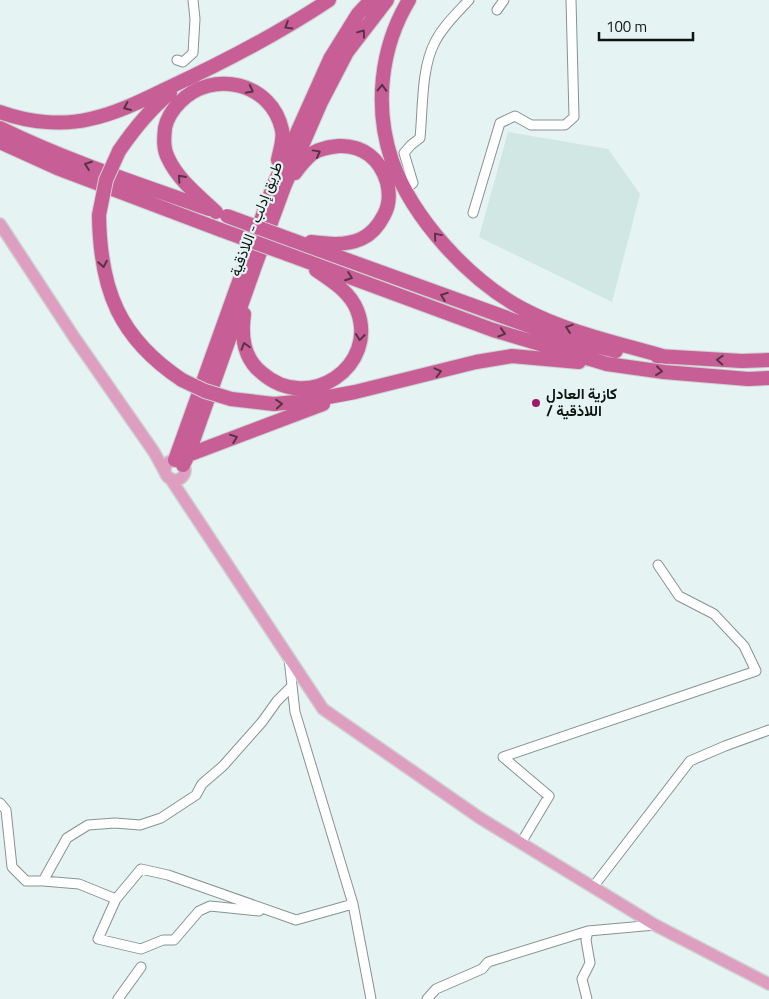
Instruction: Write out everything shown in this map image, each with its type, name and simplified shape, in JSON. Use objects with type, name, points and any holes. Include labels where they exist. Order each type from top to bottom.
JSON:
[{"type":"highway","points":[[329,0],[283,29],[211,68],[172,92],[156,104],[140,120],[119,150],[106,180],[100,215],[100,242],[109,289],[131,333],[148,354],[182,380],[206,391],[231,399],[252,403],[274,404],[307,401],[355,392],[476,362],[512,356],[607,364],[664,372],[748,379],[769,378]]},
{"type":"highway","name":"طريق إدلب - اللاذقية","points":[[180,463],[279,186],[330,59],[358,14],[371,0]]},
{"type":"highway","name":"طريق إدلب - اللاذقية","points":[[180,463],[255,266],[279,186],[347,52],[387,0]]},
{"type":"highway","points":[[409,0],[394,31],[385,56],[382,111],[392,160],[406,189],[431,228],[449,250],[493,289],[523,309],[567,327],[666,357]]},
{"type":"highway","points":[[0,112],[21,120],[58,122],[88,120],[122,110],[211,68]]},
{"type":"highway","points":[[222,214],[175,171],[167,157],[164,138],[166,123],[173,109],[186,96],[198,88],[213,84],[243,86],[257,93],[268,103],[282,130],[279,186]]},
{"type":"highway","points":[[0,128],[67,158],[565,339],[612,350],[666,357],[742,361],[769,360]]},
{"type":"highway","points":[[0,142],[57,168],[493,330],[607,364]]},
{"type":"highway","points":[[279,186],[314,153],[328,147],[346,146],[368,153],[379,164],[385,175],[390,192],[388,207],[381,221],[374,231],[361,239],[345,243],[292,240]]},
{"type":"highway","points":[[255,266],[242,332],[245,351],[255,368],[271,381],[289,388],[307,389],[324,385],[339,376],[351,363],[358,347],[361,328],[357,309],[346,293],[330,279],[305,262],[287,254]]},
{"type":"highway","points":[[180,463],[355,392]]},
{"type":"main road","points":[[0,224],[39,286],[154,452],[323,709],[480,818],[655,925],[769,984]]},
{"type":"main road","points":[[0,238],[26,275],[39,286]]},
{"type":"main road","points":[[154,452],[180,463]]},
{"type":"main road","points":[[168,475],[166,465],[180,463]]},
{"type":"main road","points":[[168,475],[178,479],[180,463]]},
{"type":"main road","points":[[180,463],[183,496]]},
{"type":"street","points":[[177,60],[183,62],[193,53],[196,19],[193,0]]},
{"type":"street","points":[[406,189],[413,183],[404,154],[411,144],[420,138],[426,66],[434,43],[446,25],[469,0]]},
{"type":"street","points":[[497,10],[504,0]]},
{"type":"street","points":[[474,214],[500,123],[515,116],[531,125],[565,125],[574,117],[571,0]]},
{"type":"street","points":[[521,843],[549,796],[503,757],[756,671],[744,646],[714,614],[679,596],[658,565]]},
{"type":"street","points":[[289,658],[295,712],[352,904],[371,999]]},
{"type":"street","points":[[42,881],[67,838],[88,825],[115,823],[140,825],[161,818],[196,794],[202,784],[223,766],[262,722],[276,701],[292,686]]},
{"type":"street","points":[[592,887],[690,762],[725,746],[769,730]]},
{"type":"street","points":[[0,803],[6,810],[12,867],[26,881],[79,884],[116,899]]},
{"type":"street","points":[[270,911],[210,906],[198,911],[174,940],[162,940],[141,949],[98,939],[116,899],[141,869],[168,875],[296,920],[352,904]]},
{"type":"street","points":[[427,999],[436,990],[482,970],[488,962],[588,931],[655,925]]},
{"type":"street","points":[[587,999],[582,979],[590,963],[586,940],[588,931]]},
{"type":"street","points":[[118,999],[141,966]]},
{"type":"shaded area","points":[[508,132],[608,149],[640,194],[612,302],[479,237]]},
{"type":"place","name":"كازية العادل / اللاذقية","points":[[536,403]]}]
